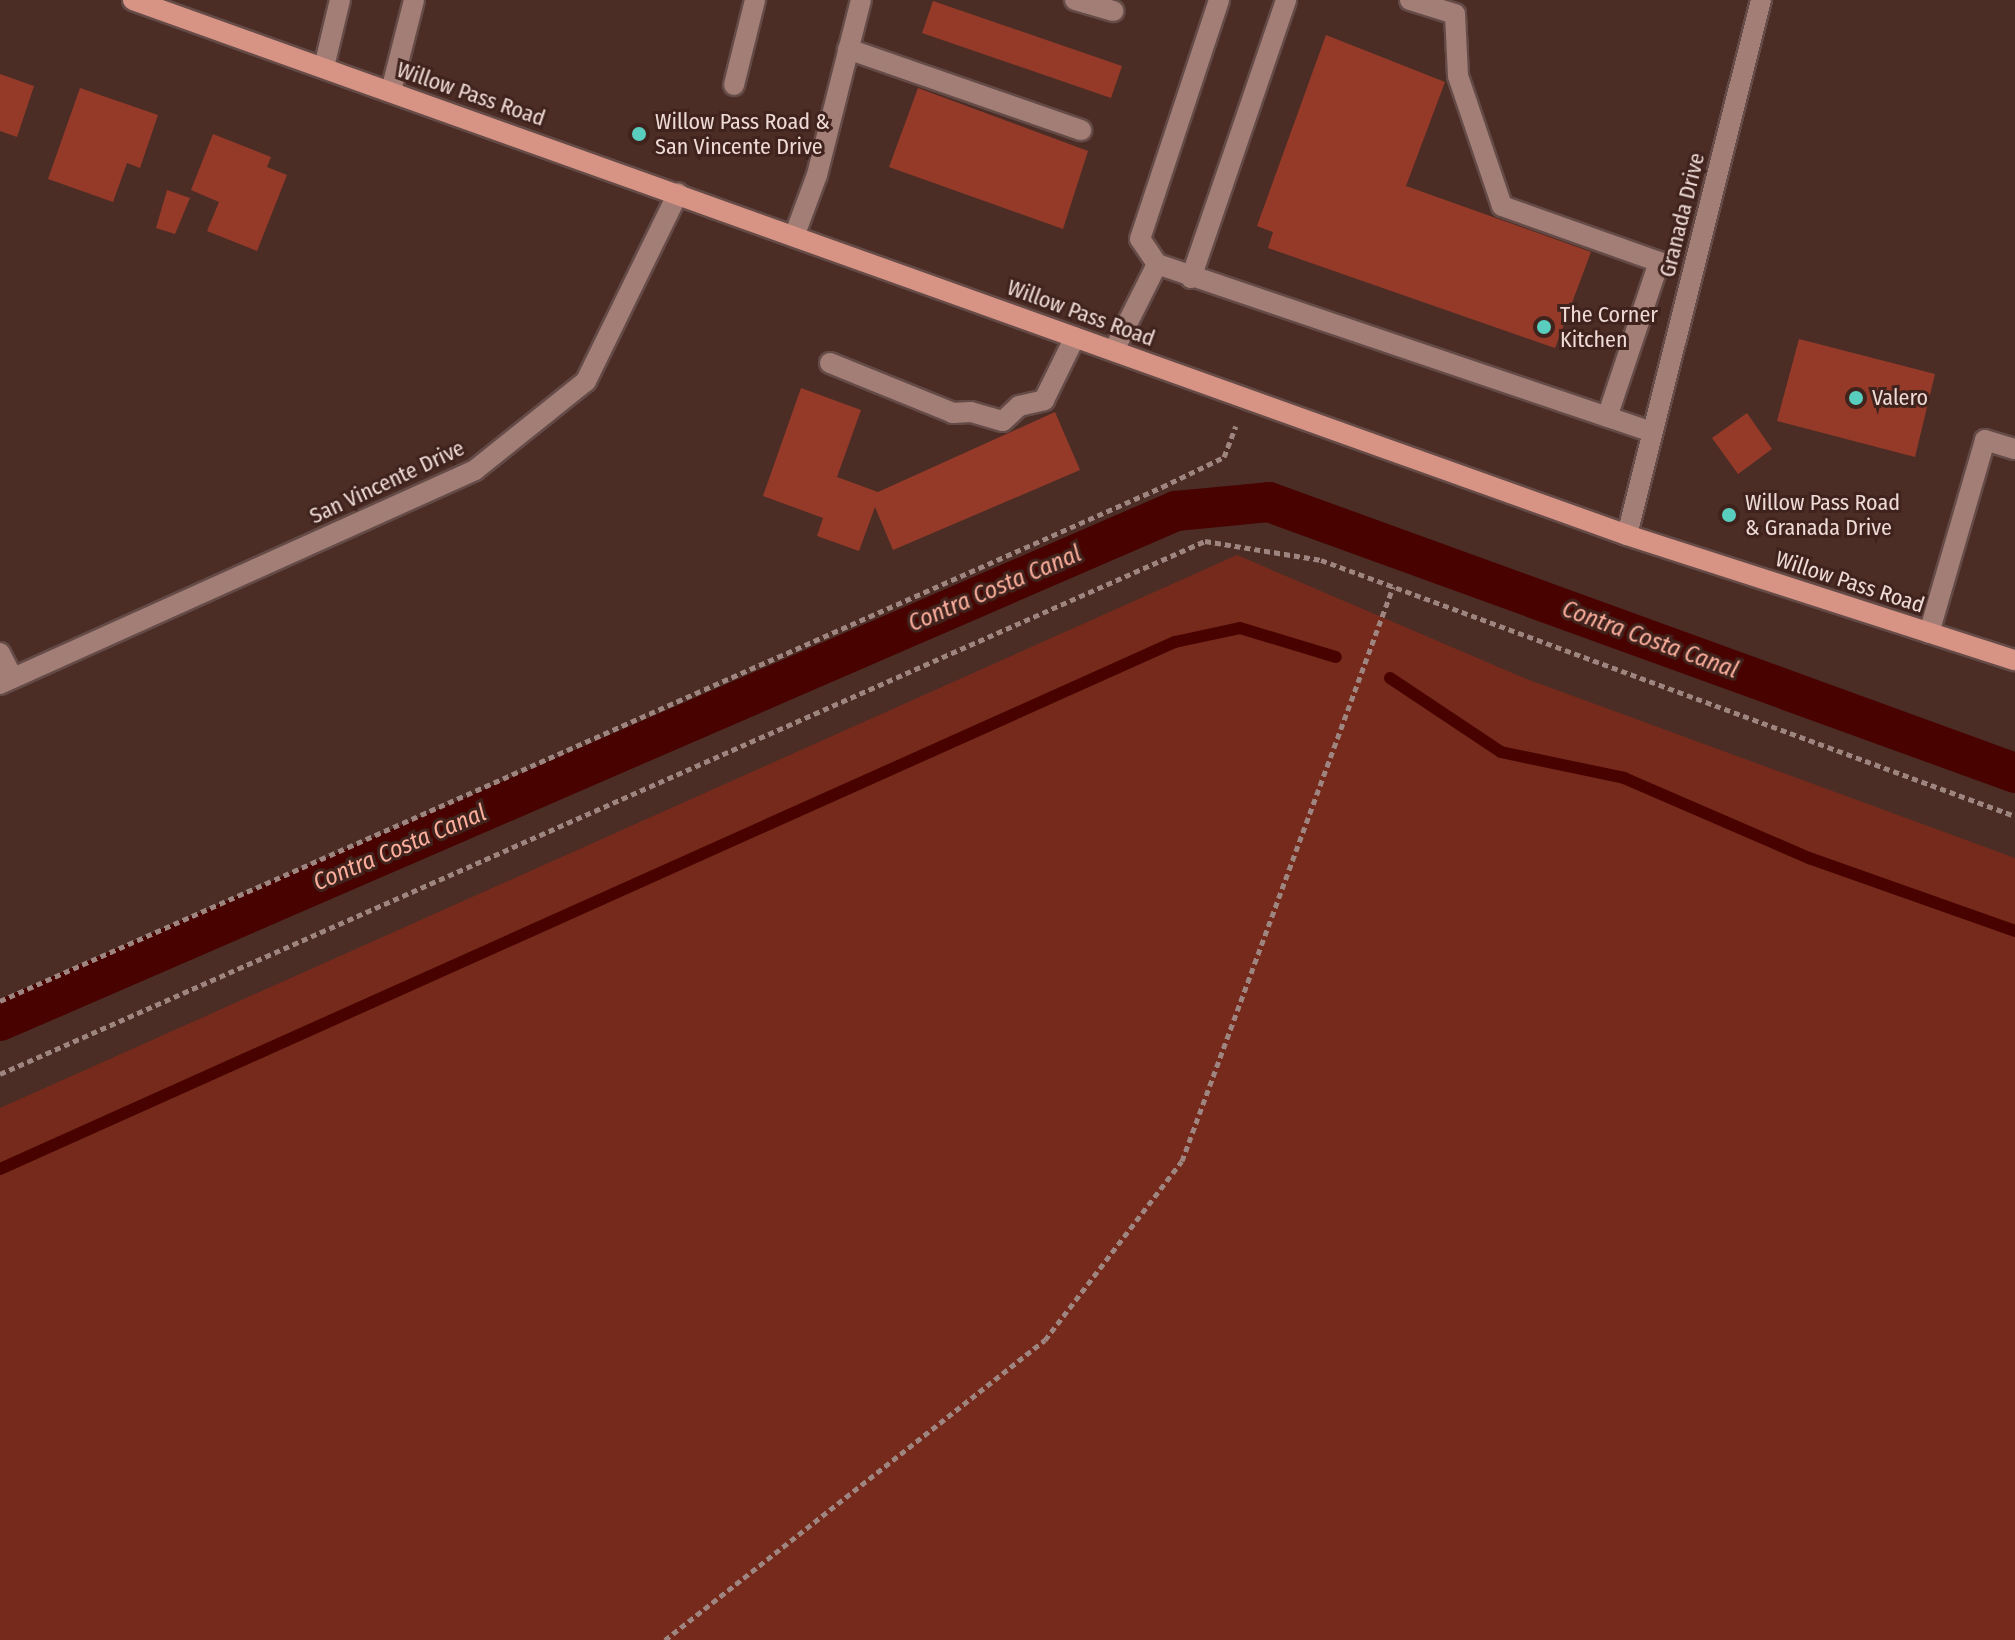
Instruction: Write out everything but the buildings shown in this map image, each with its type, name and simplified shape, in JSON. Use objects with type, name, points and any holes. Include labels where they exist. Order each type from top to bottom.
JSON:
[{"type":"main road","name":"Willow Pass Road","points":[[133,0],[795,234],[1627,535],[2015,660]]},
{"type":"street","points":[[324,67],[340,0]]},
{"type":"street","points":[[391,91],[414,0]]},
{"type":"street","points":[[734,85],[755,0]]},
{"type":"street","points":[[795,234],[817,175],[861,0]]},
{"type":"street","points":[[1075,0],[1113,11]]},
{"type":"street","points":[[1219,0],[1140,239],[1157,264],[1652,432]]},
{"type":"street","points":[[1191,278],[1286,0]]},
{"type":"street","points":[[1410,0],[1455,14],[1458,76],[1502,206],[1659,262],[1607,417]]},
{"type":"street","name":"Granada Drive","points":[[1627,535],[1761,0]]},
{"type":"street","points":[[848,49],[1081,130]]},
{"type":"street","name":"San Vincente Drive","points":[[6,681],[475,470],[586,381],[678,193]]},
{"type":"street","points":[[1114,350],[1157,264]]},
{"type":"street","points":[[830,363],[953,413],[971,412],[1003,421],[1019,406],[1044,400],[1075,337]]},
{"type":"street","points":[[1929,633],[1985,440],[2015,449]]},
{"type":"street","points":[[0,653],[6,681]]},
{"type":"path","points":[[0,1001],[1162,487],[1224,457],[1246,399]]},
{"type":"path","points":[[0,1074],[1205,541],[1321,560],[2015,816]]},
{"type":"path","points":[[665,1640],[1045,1340],[1182,1161],[1393,587]]},
{"type":"shaded area","points":[[1237,555],[1524,678],[2015,858],[2015,1640],[0,1640],[0,1108]]},
{"type":"waterway","name":"Contra Costa Canal","points":[[0,1021],[1176,511],[1269,502],[2015,773]]},
{"type":"waterway","points":[[0,1169],[1175,642],[1240,628],[1336,657]]},
{"type":"waterway","points":[[1390,678],[1501,752],[1624,778],[1809,858],[2015,931]]},
{"type":"place","name":"Willow Pass Road & San Vincente Drive","points":[[639,134]]},
{"type":"place","name":"The Corner Kitchen","points":[[1544,327]]},
{"type":"place","name":"Valero","points":[[1856,398]]},
{"type":"place","name":"Willow Pass Road & Granada Drive","points":[[1729,515]]}]
